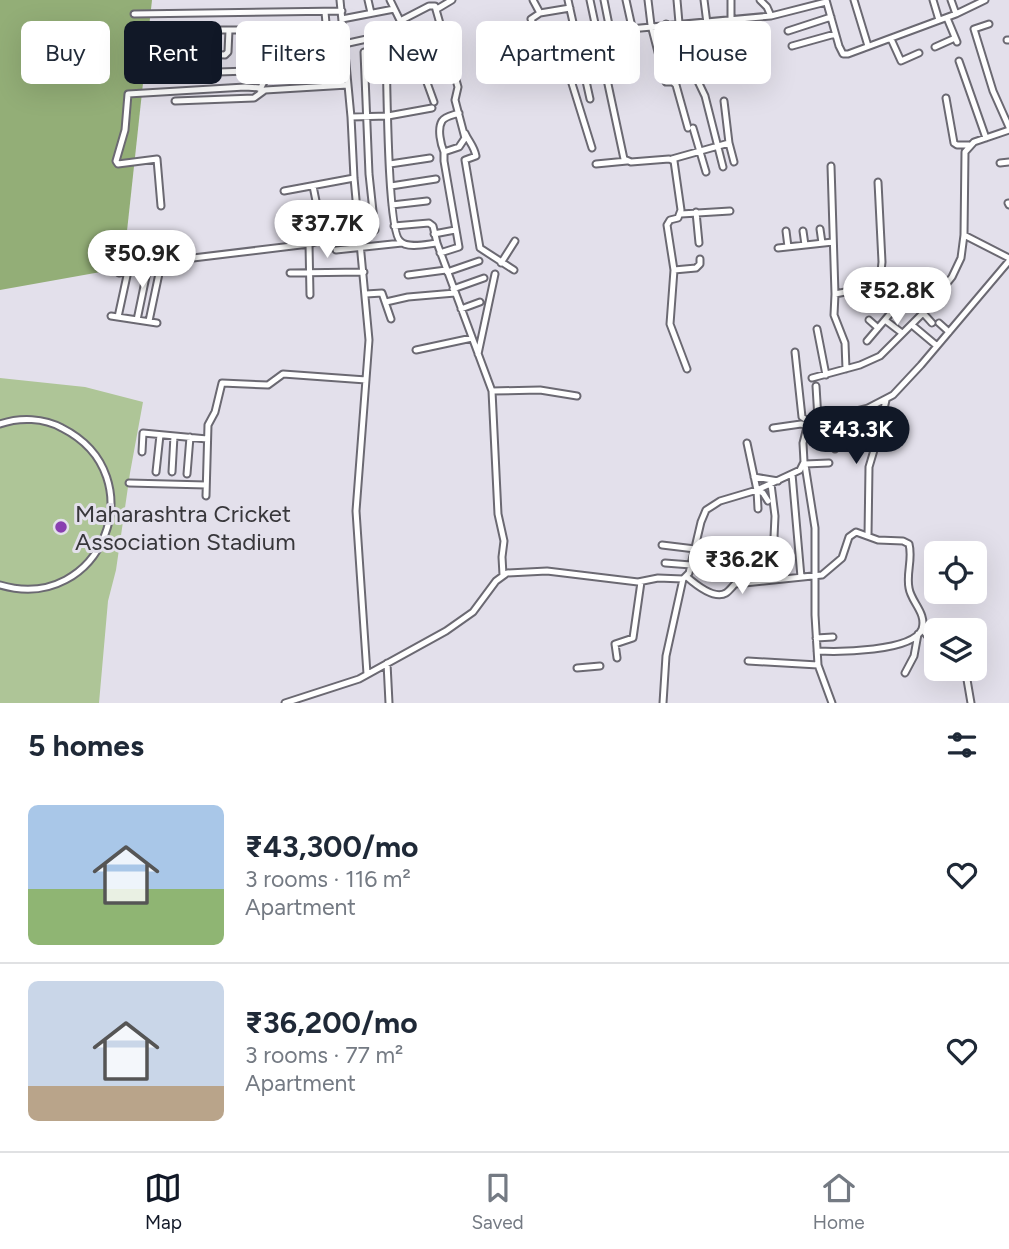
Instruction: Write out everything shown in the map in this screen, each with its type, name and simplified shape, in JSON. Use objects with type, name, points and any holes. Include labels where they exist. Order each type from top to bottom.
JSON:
[{"type":"street","points":[[349,0],[341,2],[342,19],[394,9]]},
{"type":"street","points":[[368,0],[370,13]]},
{"type":"street","points":[[390,0],[400,21],[432,5],[437,9],[458,87],[455,100],[465,134],[472,143],[476,156],[466,160],[478,244],[482,251],[514,271]]},
{"type":"street","points":[[421,0],[426,8]]},
{"type":"street","points":[[437,9],[452,0]]},
{"type":"street","points":[[533,0],[540,13]]},
{"type":"street","points":[[568,0],[573,21]]},
{"type":"street","points":[[590,0],[595,21]]},
{"type":"street","points":[[604,0],[608,21]]},
{"type":"street","points":[[626,0],[631,21]]},
{"type":"street","points":[[648,0],[651,25],[666,82],[676,83],[685,118],[706,172]]},
{"type":"street","points":[[677,0],[679,21]]},
{"type":"street","points":[[704,0],[707,20]]},
{"type":"street","points":[[731,0],[731,19]]},
{"type":"street","points":[[760,0],[771,16]]},
{"type":"street","points":[[854,0],[868,46]]},
{"type":"street","points":[[933,0],[939,20]]},
{"type":"street","points":[[951,0],[956,14]]},
{"type":"street","points":[[698,21],[771,16],[826,1],[843,54],[947,18],[985,0]]},
{"type":"street","points":[[532,21],[540,13],[570,8]]},
{"type":"street","points":[[134,14],[342,11]]},
{"type":"street","points":[[326,12],[326,21]]},
{"type":"street","points":[[197,13],[197,21]]},
{"type":"street","points":[[788,31],[831,17]]},
{"type":"street","points":[[935,47],[956,40],[947,18]]},
{"type":"street","points":[[946,98],[954,143],[957,145],[969,145],[1009,128],[993,91],[974,29],[989,24]]},
{"type":"street","points":[[640,26],[654,25]]},
{"type":"street","points":[[222,30],[236,30]]},
{"type":"street","points":[[222,55],[228,52],[229,30]]},
{"type":"street","points":[[792,46],[835,34]]},
{"type":"street","points":[[891,39],[901,61],[919,53]]},
{"type":"street","points":[[959,61],[986,138]]},
{"type":"street","points":[[175,101],[254,98],[263,84]]},
{"type":"street","points":[[366,84],[374,230]]},
{"type":"street","points":[[387,84],[392,205],[394,226],[402,243]]},
{"type":"street","points":[[351,117],[388,116],[433,105],[426,84]]},
{"type":"street","points":[[572,84],[592,148]]},
{"type":"street","points":[[587,84],[590,99]]},
{"type":"street","points":[[608,84],[623,156],[627,161]]},
{"type":"street","points":[[700,84],[723,167]]},
{"type":"street","points":[[161,206],[158,159],[118,164],[116,161],[125,130],[128,94],[244,87],[260,91],[348,85],[369,340],[356,511],[367,674]]},
{"type":"street","points":[[724,101],[734,162]]},
{"type":"street","points":[[440,253],[459,247],[443,161],[441,124],[445,118],[459,113]]},
{"type":"street","points":[[685,118],[695,116]]},
{"type":"street","points":[[444,152],[458,148],[465,134]]},
{"type":"street","points":[[596,164],[672,159],[729,143]]},
{"type":"street","points":[[812,378],[880,356],[923,313],[958,267],[964,235],[965,152],[969,145]]},
{"type":"street","points":[[390,164],[430,158]]},
{"type":"street","points":[[672,159],[681,214]]},
{"type":"street","points":[[1000,163],[1009,162]]},
{"type":"street","points":[[831,166],[834,315],[845,343],[846,369]]},
{"type":"street","points":[[284,191],[354,178]]},
{"type":"street","points":[[391,186],[436,179]]},
{"type":"street","points":[[835,294],[866,288],[880,281],[882,262],[878,182]]},
{"type":"street","points":[[313,186],[318,211]]},
{"type":"street","points":[[392,205],[427,201]]},
{"type":"street","points":[[288,217],[356,204]]},
{"type":"street","points":[[687,369],[670,324],[674,270],[667,225],[681,214],[730,211]]},
{"type":"street","points":[[696,212],[699,243]]},
{"type":"street","points":[[394,226],[429,223],[433,226],[436,243],[492,391],[498,514],[504,541],[503,575]]},
{"type":"street","points":[[289,238],[359,227]]},
{"type":"street","points":[[820,229],[822,243]]},
{"type":"street","points":[[434,234],[455,230]]},
{"type":"street","points":[[786,231],[788,247]]},
{"type":"street","points":[[803,231],[805,245]]},
{"type":"street","points":[[119,273],[208,256],[309,244],[318,241],[323,232]]},
{"type":"street","points":[[832,703],[818,665],[814,513],[804,463],[803,443],[810,425],[818,419],[868,408],[886,400],[909,379],[1009,260],[964,235]]},
{"type":"street","points":[[501,263],[514,241]]},
{"type":"street","points":[[778,248],[832,242]]},
{"type":"street","points":[[336,250],[402,243],[436,243]]},
{"type":"street","points":[[309,244],[310,295]]},
{"type":"street","points":[[674,270],[696,268],[700,259]]},
{"type":"street","points":[[408,275],[447,271],[479,261]]},
{"type":"street","points":[[149,321],[161,264]]},
{"type":"street","points":[[137,320],[148,267]]},
{"type":"street","points":[[128,271],[114,316],[157,323]]},
{"type":"street","points":[[290,273],[364,272]]},
{"type":"street","points":[[478,354],[495,274]]},
{"type":"street","points":[[386,302],[454,291],[484,278]]},
{"type":"street","points":[[366,294],[380,292],[391,319]]},
{"type":"street","points":[[867,341],[906,295]]},
{"type":"street","points":[[461,309],[480,302]]},
{"type":"street","points":[[923,313],[948,332]]},
{"type":"street","points":[[869,320],[878,328]]},
{"type":"street","points":[[885,320],[902,333]]},
{"type":"street","points":[[912,325],[937,346]]},
{"type":"street","points":[[817,329],[826,375]]},
{"type":"street","points":[[416,350],[472,338]]},
{"type":"street","points":[[795,352],[802,417],[810,425]]},
{"type":"street","points":[[206,496],[209,422],[215,412],[219,387],[224,382],[268,385],[283,374],[366,380]]},
{"type":"street","points":[[816,386],[818,419]]},
{"type":"street","points":[[492,391],[540,390],[577,396]]},
{"type":"street","points":[[868,536],[869,467],[886,400]]},
{"type":"street","points":[[835,415],[835,449]]},
{"type":"street","points":[[0,424],[24,419],[41,421],[74,434],[99,460],[109,484],[111,511],[102,545],[78,572],[46,587],[28,590],[0,585]]},
{"type":"street","points":[[773,428],[810,425]]},
{"type":"street","points":[[142,452],[144,433],[208,439]]},
{"type":"street","points":[[156,472],[160,435]]},
{"type":"street","points":[[172,472],[174,436]]},
{"type":"street","points":[[187,474],[190,437]]},
{"type":"street","points":[[747,443],[757,490],[758,509]]},
{"type":"street","points":[[804,463],[830,463]]},
{"type":"street","points":[[663,703],[666,656],[685,578],[706,509],[720,501],[778,481],[800,470],[804,463]]},
{"type":"street","points":[[792,474],[801,578]]},
{"type":"street","points":[[754,477],[778,481]]},
{"type":"street","points":[[129,483],[206,485]]},
{"type":"street","points":[[771,484],[775,516],[772,580]]},
{"type":"street","points":[[757,490],[763,493],[768,501]]},
{"type":"street","points":[[285,703],[335,688],[367,674],[446,631],[468,616],[503,575],[514,571],[547,571],[641,582],[658,578],[685,578],[716,594],[726,593],[735,584],[825,573],[842,558],[852,534],[862,533],[878,540],[903,541],[909,544],[908,587],[921,613],[914,656],[905,673]]},
{"type":"street","points":[[662,545],[695,549],[741,549]]},
{"type":"street","points":[[665,563],[691,565]]},
{"type":"street","points":[[617,658],[615,643],[633,638],[641,582]]},
{"type":"street","points":[[920,631],[924,635]]},
{"type":"street","points":[[817,652],[872,650],[897,644],[920,631]]},
{"type":"street","points":[[816,638],[833,637]]},
{"type":"street","points":[[748,661],[818,665]]},
{"type":"street","points":[[387,663],[389,703]]},
{"type":"street","points":[[577,668],[600,666]]},
{"type":"street","points":[[967,681],[971,703]]},
{"type":"green space","points":[[0,0],[152,0],[150,21],[124,21],[124,84],[143,84],[123,268],[0,290]]},
{"type":"green space","name":"Maharashtra Cricket Association Stadium","points":[[0,378],[85,387],[143,402],[116,570],[108,601],[99,703],[0,703]]},
{"type":"place","name":"Maharashtra Cricket Association Stadium","points":[[61,527]]}]
